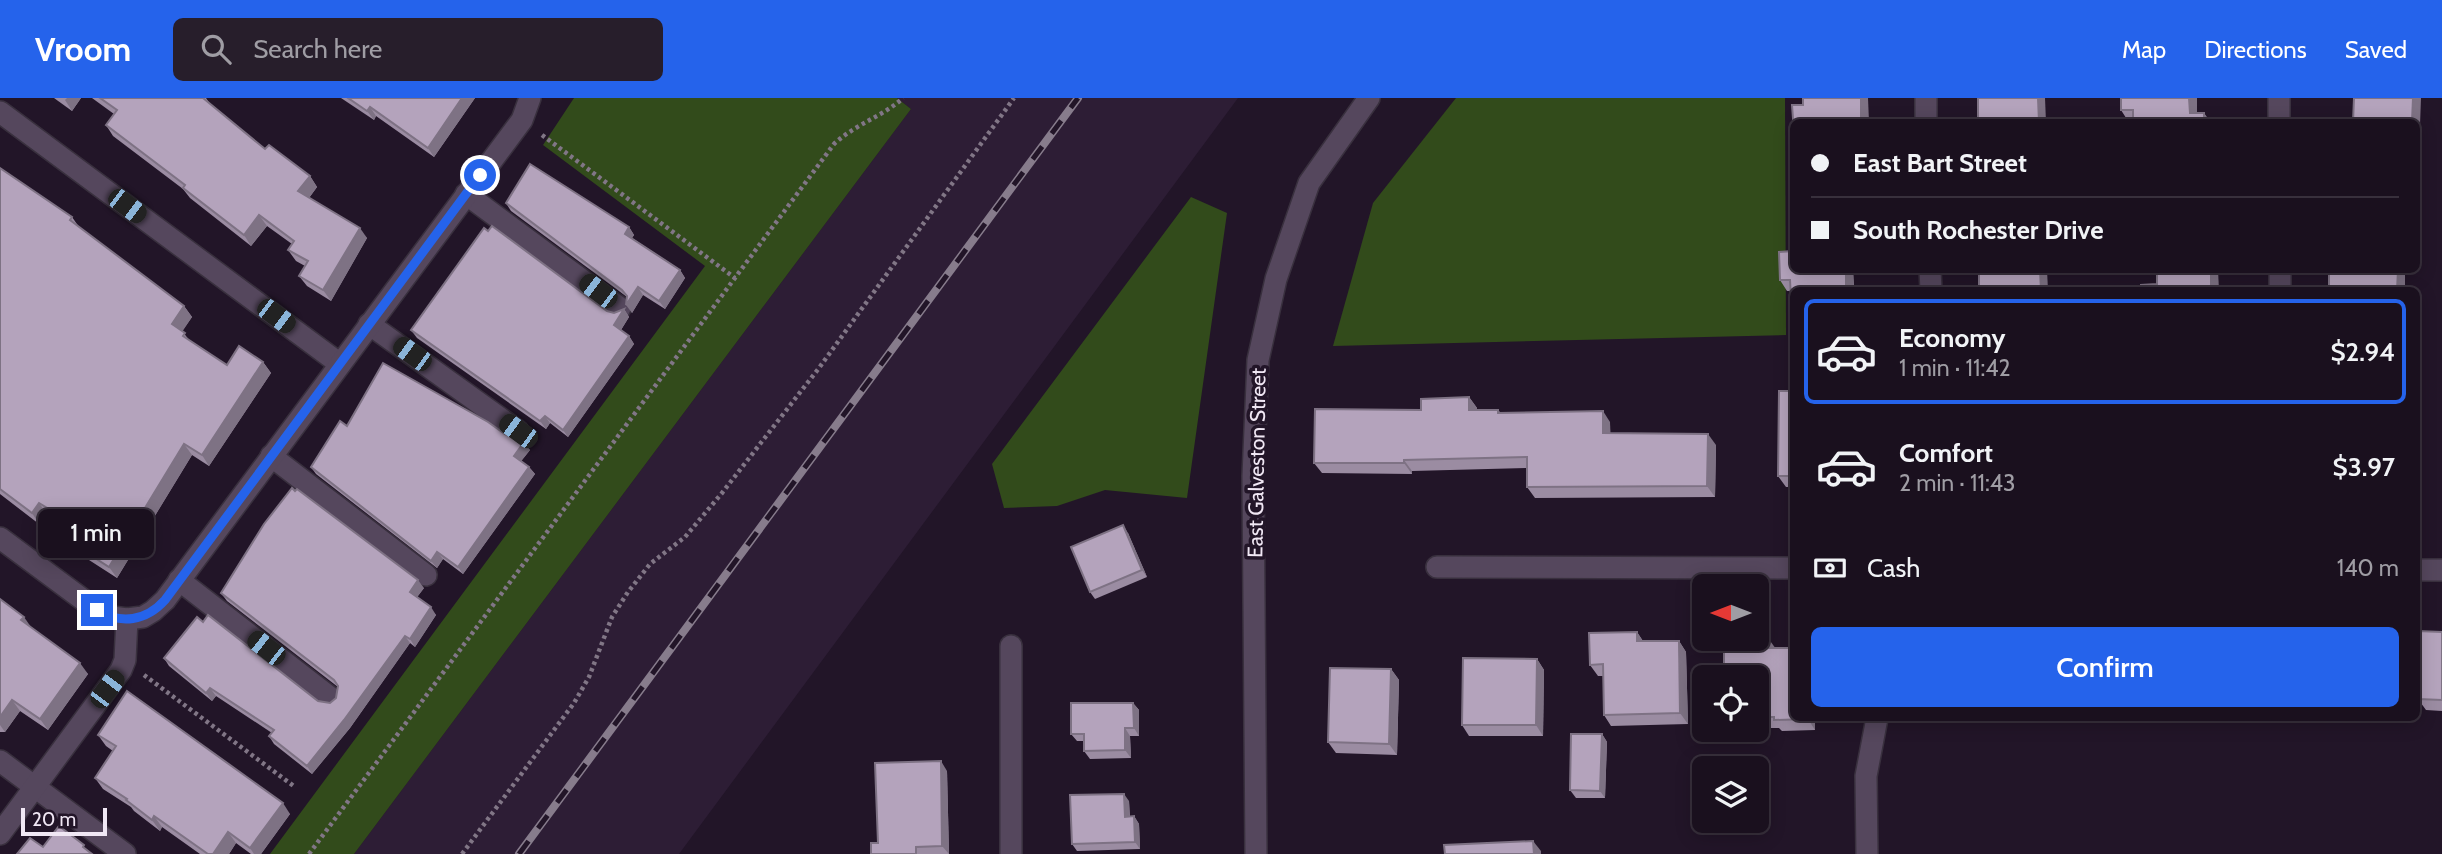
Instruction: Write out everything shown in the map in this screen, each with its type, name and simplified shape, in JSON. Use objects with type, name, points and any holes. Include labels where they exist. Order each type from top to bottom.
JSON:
[{"type":"street","points":[[0,538],[97,610],[112,617],[131,619],[150,613],[159,606],[522,120],[530,98]]},
{"type":"street","name":"East Galveston Street","points":[[1256,854],[1254,476],[1258,360],[1276,279],[1310,183],[1369,98]]},
{"type":"street","points":[[1926,98],[1926,119]]},
{"type":"street","points":[[2279,98],[2279,119]]},
{"type":"street","points":[[0,112],[340,364]]},
{"type":"street","points":[[466,194],[620,308]]},
{"type":"street","points":[[369,324],[518,431]]},
{"type":"street","points":[[271,456],[426,575]]},
{"type":"street","points":[[1437,567],[1790,568]]},
{"type":"street","points":[[2420,570],[2442,570]]},
{"type":"street","points":[[179,580],[331,698]]},
{"type":"street","points":[[0,834],[121,670],[131,619]]},
{"type":"street","points":[[1011,646],[1011,854]]},
{"type":"street","points":[[1867,854],[1866,776],[1876,721]]},
{"type":"street","points":[[0,761],[125,854]]},
{"type":"path","points":[[309,854],[834,144],[850,130],[894,106],[903,98]]},
{"type":"path","points":[[462,854],[574,703],[589,677],[612,617],[628,592],[650,564],[685,537],[722,493],[826,359],[1014,98]]},
{"type":"path","points":[[522,120],[735,278]]},
{"type":"path","points":[[125,660],[295,787]]},
{"type":"shaded area","points":[[897,98],[1238,98],[679,854],[354,854],[911,109]]},
{"type":"green space","points":[[574,98],[897,98],[911,109],[354,854],[270,854],[705,266],[543,145]]},
{"type":"green space","points":[[1456,98],[1785,98],[1786,335],[1333,346],[1373,203]]},
{"type":"green space","points":[[1191,197],[1227,213],[1187,498],[1105,490],[1057,506],[1004,508],[992,464]]},
{"type":"building","points":[[100,98],[203,98],[265,149],[269,145],[310,176],[298,191],[360,228],[323,290],[299,276],[308,261],[288,250],[294,241],[259,215],[244,235],[183,188],[185,185],[106,125],[117,110]]},
{"type":"building","points":[[348,98],[462,98],[428,148],[370,107],[367,111]]},
{"type":"building","points":[[1803,98],[1861,98],[1861,119],[1793,119],[1792,105],[1803,105]]},
{"type":"building","points":[[1978,98],[2038,98],[2039,119],[1978,119]]},
{"type":"building","points":[[2121,98],[2189,98],[2190,113],[2204,113],[2204,119],[2133,119],[2133,110],[2121,110]]},
{"type":"building","points":[[2354,98],[2413,98],[2412,119],[2353,119]]},
{"type":"building","points":[[530,164],[629,227],[625,234],[680,270],[659,301],[638,287],[626,305],[627,296],[622,290],[506,203]]},
{"type":"building","points":[[0,168],[72,217],[70,220],[184,306],[172,324],[185,333],[183,336],[227,365],[239,346],[263,362],[202,455],[184,444],[109,567],[81,549],[90,534],[39,503],[32,513],[0,489]]},
{"type":"building","points":[[492,226],[607,311],[614,313],[624,309],[614,325],[629,336],[563,430],[545,416],[540,421],[411,330],[484,228],[488,231]]},
{"type":"building","points":[[1790,251],[1790,273],[1846,273],[1846,286],[1860,287],[1790,287],[1790,280],[1780,280],[1779,252]]},
{"type":"building","points":[[1979,273],[2040,273],[2041,287],[1979,287]]},
{"type":"building","points":[[2157,273],[2211,273],[2211,287],[2141,287],[2157,284]]},
{"type":"building","points":[[2329,273],[2398,273],[2397,287],[2329,287]]},
{"type":"building","points":[[383,363],[505,434],[524,442],[514,456],[529,467],[458,567],[437,552],[431,561],[311,467],[340,421],[347,426]]},
{"type":"building","points":[[1779,391],[1790,391],[1790,476],[1778,476]]},
{"type":"building","points":[[1469,397],[1469,410],[1498,410],[1498,413],[1603,411],[1603,433],[1708,434],[1707,486],[1527,487],[1527,457],[1404,460],[1404,463],[1314,463],[1315,409],[1421,410],[1421,399]]},
{"type":"building","points":[[292,488],[295,491],[297,489],[418,580],[410,592],[431,607],[410,639],[405,636],[307,766],[269,736],[274,730],[210,688],[206,693],[164,658],[197,617],[203,622],[208,615],[318,701],[330,703],[336,698],[338,686],[334,680],[221,593],[264,524]]},
{"type":"building","points":[[1123,525],[1142,570],[1090,592],[1071,547]]},
{"type":"building","points":[[0,599],[24,617],[21,620],[80,663],[40,719],[12,700],[0,717]]},
{"type":"building","points":[[2420,631],[2442,632],[2442,700],[2420,699]]},
{"type":"building","points":[[1637,632],[1637,641],[1679,641],[1680,713],[1604,715],[1603,664],[1590,665],[1589,633]]},
{"type":"building","points":[[1790,648],[1790,720],[1774,720],[1774,717],[1769,717],[1769,665],[1724,665],[1724,651]]},
{"type":"building","points":[[1463,658],[1537,659],[1536,725],[1462,725]]},
{"type":"building","points":[[1330,668],[1391,669],[1389,744],[1328,742]]},
{"type":"building","points":[[127,691],[283,803],[250,848],[228,832],[213,854],[208,854],[154,816],[152,820],[95,778],[116,746],[98,735]]},
{"type":"building","points":[[1071,703],[1133,703],[1134,728],[1125,728],[1125,750],[1084,751],[1084,734],[1071,734]]},
{"type":"building","points":[[1571,734],[1602,734],[1600,791],[1570,790]]},
{"type":"building","points":[[941,761],[942,846],[916,847],[916,854],[871,854],[871,843],[878,843],[875,763]]},
{"type":"building","points":[[1124,794],[1125,817],[1134,816],[1135,842],[1072,844],[1070,795]]},
{"type":"building","points":[[59,826],[92,854],[17,854],[30,838],[43,847]]},
{"type":"building","points":[[1533,841],[1534,854],[1445,854],[1444,845]]},
{"type":"railway","points":[[519,854],[1078,98]]},
{"type":"route","points":[[97,610],[123,620],[135,619],[153,611],[165,600],[480,175]]}]
